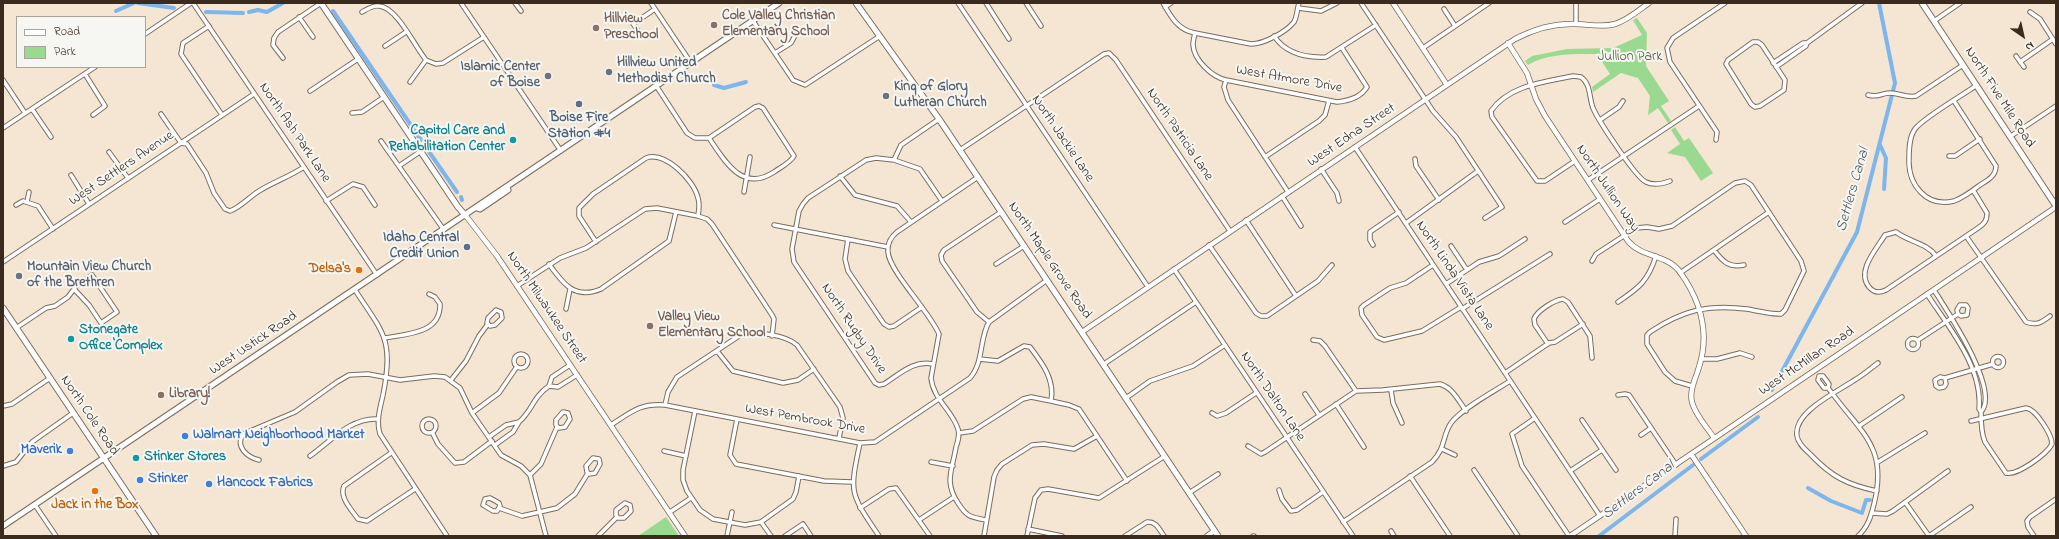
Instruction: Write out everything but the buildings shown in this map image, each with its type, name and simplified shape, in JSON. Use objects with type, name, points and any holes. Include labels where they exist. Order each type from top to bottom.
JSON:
[{"type":"main road","name":"North Milwaukee Street","points":[[321,3],[455,203],[466,216]]},
{"type":"main road","name":"West Ustick Road","points":[[3,526],[377,276],[466,216],[477,208],[477,205],[561,151],[779,3]]},
{"type":"main road","name":"North Maple Grove Road","points":[[856,3],[939,119],[1104,364],[1216,534]]},
{"type":"main road","name":"North Five Mile Road","points":[[1922,3],[2056,206]]},
{"type":"main road","name":"North Cole Road","points":[[3,308],[156,536]]},
{"type":"street","name":"North Ash Park Lane","points":[[192,3],[377,276]]},
{"type":"street","points":[[146,33],[192,3]]},
{"type":"street","points":[[283,58],[274,49],[274,38],[278,32],[321,3]]},
{"type":"street","points":[[461,3],[561,151]]},
{"type":"street","points":[[515,3],[521,11]]},
{"type":"street","points":[[651,3],[691,63]]},
{"type":"street","name":"North Jackie Lane","points":[[958,3],[1148,287]]},
{"type":"street","points":[[986,3],[1009,39]]},
{"type":"street","points":[[1026,3],[1041,26]]},
{"type":"street","points":[[1163,3],[1178,26],[1187,31],[1251,44],[1259,44],[1274,36],[1294,22],[1299,3]]},
{"type":"street","points":[[1165,7],[1171,3]]},
{"type":"street","points":[[1298,8],[1321,12],[1337,3]]},
{"type":"street","points":[[1361,3],[1425,100],[1456,137],[1502,207],[1485,218]]},
{"type":"street","points":[[1393,3],[1447,85]]},
{"type":"street","points":[[1423,48],[1489,3]]},
{"type":"street","points":[[1576,3],[1576,24]]},
{"type":"street","name":"West Edna Street","points":[[1082,332],[1508,43],[1541,27],[1576,24],[1600,26],[1613,24],[1629,17],[1649,3]]},
{"type":"street","points":[[1717,3],[1720,7]]},
{"type":"street","points":[[1716,140],[1717,132],[1670,62],[1667,48],[1673,38],[1725,3]]},
{"type":"street","points":[[1774,65],[1806,46],[1807,43],[1862,3]]},
{"type":"street","points":[[1934,21],[1960,3]]},
{"type":"street","points":[[362,12],[370,8],[380,6],[388,9],[395,15],[426,60],[436,64],[443,63],[484,37]]},
{"type":"street","points":[[633,24],[655,9]]},
{"type":"street","points":[[1444,9],[1455,26]]},
{"type":"street","points":[[2030,12],[2040,19],[2056,44]]},
{"type":"street","points":[[299,17],[313,37]]},
{"type":"street","points":[[630,19],[638,31]]},
{"type":"street","points":[[753,21],[793,80],[798,84],[805,85],[880,36]]},
{"type":"street","points":[[1274,36],[1280,46],[1290,52],[1326,57],[1376,25]]},
{"type":"street","points":[[209,26],[183,43],[181,54],[222,115]]},
{"type":"street","points":[[385,46],[406,32]]},
{"type":"street","name":"West Atmore Drive","points":[[1195,33],[1193,44],[1196,53],[1213,75],[1226,80],[1345,102],[1364,91],[1367,87],[1342,48]]},
{"type":"street","points":[[775,54],[791,43],[796,34]]},
{"type":"street","points":[[2020,62],[2053,39]]},
{"type":"street","points":[[1753,42],[1758,42],[1774,65],[1785,80],[1786,85],[1784,90],[1760,106],[1755,107],[1751,104],[1726,64],[1728,60],[1753,42]]},
{"type":"street","name":"North Jullion Way","points":[[1508,43],[1524,67],[1532,84],[1540,108],[1624,235],[1637,249],[1671,263],[1680,273],[1691,290],[1699,309],[1703,332],[1702,359],[1692,386],[1691,395],[1693,405],[1714,438]]},
{"type":"street","name":"North Patricia Lane","points":[[1026,106],[1104,54],[1108,53],[1116,60],[1230,231]]},
{"type":"street","points":[[2016,56],[2024,67]]},
{"type":"street","points":[[310,91],[358,59]]},
{"type":"street","points":[[410,82],[426,60]]},
{"type":"street","points":[[1868,95],[1877,97],[1893,94],[1910,97],[1916,96],[1963,65]]},
{"type":"street","points":[[3,128],[94,68]]},
{"type":"street","points":[[85,74],[105,106],[93,115]]},
{"type":"street","points":[[1575,161],[1545,181],[1539,182],[1534,179],[1492,117],[1491,111],[1495,106],[1521,88],[1532,84],[1573,76],[1584,79],[1588,86],[1592,108],[1636,174],[1646,182],[1658,185],[1670,181]]},
{"type":"street","points":[[3,80],[25,114]]},
{"type":"street","points":[[1226,80],[1224,87],[1228,100],[1288,192]]},
{"type":"street","points":[[1954,101],[1980,139],[1996,166],[1996,172],[1992,177],[1962,197],[1947,202],[1930,199],[1920,192],[1912,182],[1908,166],[1911,136],[1919,124],[1977,85]]},
{"type":"street","points":[[657,86],[687,133],[695,138],[709,138],[755,107],[760,106],[763,108],[794,156],[791,160],[770,174],[761,178],[747,177],[736,174],[729,168],[709,138]]},
{"type":"street","name":"West Settlers Avenue","points":[[3,262],[254,94]]},
{"type":"street","points":[[352,113],[362,112],[384,97]]},
{"type":"street","points":[[1265,157],[1319,121],[1325,115],[1329,100]]},
{"type":"street","points":[[1600,120],[1620,107],[1622,101]]},
{"type":"street","points":[[960,150],[1026,106]]},
{"type":"street","points":[[1588,180],[1699,106]]},
{"type":"street","points":[[2010,136],[2056,106]]},
{"type":"street","points":[[32,109],[51,137]]},
{"type":"street","points":[[161,114],[181,143],[187,144],[206,173],[214,193],[225,209],[230,212],[238,208],[258,192],[304,167]]},
{"type":"street","points":[[894,160],[901,145],[939,119]]},
{"type":"street","points":[[1949,156],[1955,156],[1980,139]]},
{"type":"street","points":[[381,142],[444,230]]},
{"type":"street","name":"North Linda Vista Lane","points":[[1355,147],[1600,516]]},
{"type":"street","points":[[399,166],[421,151]]},
{"type":"street","points":[[110,152],[128,178]]},
{"type":"street","points":[[596,242],[579,216],[579,208],[593,194],[646,158],[654,156],[660,157],[686,176],[699,199],[698,216]]},
{"type":"street","points":[[744,192],[750,157]]},
{"type":"street","name":"North Rugby Drive","points":[[933,364],[920,363],[911,366],[884,384],[879,385],[875,383],[794,262],[792,249],[803,204],[840,176],[870,158],[894,160],[920,169],[942,201]]},
{"type":"street","points":[[1415,159],[1416,166],[1439,200]]},
{"type":"street","points":[[1321,169],[1337,193],[1339,201]]},
{"type":"street","points":[[1406,223],[1439,200],[1452,188],[1478,171]]},
{"type":"street","points":[[71,175],[89,204]]},
{"type":"street","points":[[840,176],[855,195],[897,206],[911,222]]},
{"type":"street","points":[[978,177],[894,235],[888,247],[891,261],[939,334],[933,364],[931,385],[938,399],[956,424],[959,433],[949,484],[954,497],[968,516],[986,520]]},
{"type":"street","points":[[1592,261],[1596,254],[1624,235],[1642,226],[1659,229],[1672,226],[1735,183],[1744,181],[1751,185],[1801,261],[1804,271],[1785,310],[1781,314],[1724,306],[1699,309],[1667,320],[1650,332],[1647,340],[1648,347],[1669,378],[1692,386]]},
{"type":"street","points":[[326,201],[353,184],[363,187],[375,205]]},
{"type":"street","points":[[1936,256],[1929,247],[1908,240],[1896,232],[1890,232],[1885,235],[1863,274],[1864,278],[1870,289],[1878,292],[1886,290],[1966,236],[1983,224],[1987,218],[1987,213],[1972,190]]},
{"type":"street","points":[[27,202],[29,192]]},
{"type":"street","points":[[1282,196],[1302,226]]},
{"type":"street","points":[[1565,222],[1600,199]]},
{"type":"street","points":[[16,205],[23,201],[38,206],[53,229]]},
{"type":"street","name":"West McMillan Road","points":[[1569,536],[1676,465],[2056,206]]},
{"type":"street","points":[[517,286],[549,264],[560,258],[580,251],[596,242],[645,209],[657,208],[698,216],[707,219],[712,224],[770,310],[774,320],[772,336]]},
{"type":"street","points":[[549,264],[563,283],[570,289],[594,292],[601,289],[665,245],[671,237],[676,212]]},
{"type":"street","points":[[1001,212],[944,250],[941,255],[942,261],[977,312],[989,322],[1047,280]]},
{"type":"street","points":[[1373,245],[1370,240],[1370,232],[1398,212]]},
{"type":"street","points":[[1680,273],[1769,212]]},
{"type":"street","name":"North Milwaukee Street","points":[[466,216],[490,245],[685,536]]},
{"type":"street","points":[[1246,220],[1296,296]]},
{"type":"street","points":[[774,225],[888,247]]},
{"type":"street","points":[[1966,236],[2026,322],[2032,324],[2040,323],[2050,316]]},
{"type":"street","points":[[848,239],[845,259],[848,271],[884,324],[888,327],[894,326],[922,307]]},
{"type":"street","points":[[1446,284],[1479,262],[1499,256],[1525,239]]},
{"type":"street","points":[[1209,245],[1256,313],[1261,316],[1267,316],[1325,276],[1332,265]]},
{"type":"street","points":[[996,264],[1024,246]]},
{"type":"street","points":[[1451,246],[1467,270]]},
{"type":"street","points":[[1714,250],[1726,264],[1732,266],[1744,265]]},
{"type":"street","points":[[1433,264],[1406,283],[1390,288],[1361,308],[1362,315],[1377,337],[1384,340],[1422,331],[1550,254]]},
{"type":"street","points":[[1618,302],[1639,288],[1648,278],[1656,256]]},
{"type":"street","name":"North Dalton Lane","points":[[1174,269],[1353,536]]},
{"type":"street","points":[[16,328],[46,308],[55,306],[68,297],[77,284],[92,275],[117,312],[101,323],[89,305],[74,289]]},
{"type":"street","points":[[566,309],[570,289]]},
{"type":"street","points":[[355,290],[386,338],[389,361],[378,420],[380,434],[391,453],[447,536]]},
{"type":"street","points":[[1934,290],[1969,348],[1977,368],[1986,395],[1985,408],[1981,412]]},
{"type":"street","points":[[386,338],[424,331],[431,326],[439,312],[440,304],[435,297],[429,294]]},
{"type":"street","points":[[1927,294],[1962,346],[1978,387],[1980,396],[1979,409],[1981,412],[1981,419],[1984,442],[2004,470],[2009,474],[2017,472],[2048,451],[2052,444],[2051,437],[2031,409],[2026,408],[1981,419],[1971,421]]},
{"type":"street","points":[[1548,344],[1535,325],[1535,317],[1558,300],[1563,299],[1568,302],[1590,336],[1592,358]]},
{"type":"street","points":[[1104,364],[1196,302]]},
{"type":"street","points":[[450,380],[469,357],[479,336],[488,324],[487,319],[493,312],[498,310],[501,312],[502,318],[495,325],[488,324]]},
{"type":"street","points":[[1918,340],[1958,314]]},
{"type":"street","name":"West Pembrook Drive","points":[[611,425],[638,408],[651,404],[665,405],[860,443],[875,442],[970,378],[976,370],[984,332],[989,322]]},
{"type":"street","points":[[1505,373],[1548,344],[1555,342],[1583,324]]},
{"type":"street","points":[[665,405],[668,392],[677,377],[742,334],[748,333],[772,336],[794,342],[843,412],[839,438]]},
{"type":"street","points":[[1313,340],[1320,341],[1325,346],[1356,391]]},
{"type":"street","points":[[1126,398],[1150,381],[1193,366],[1225,345]]},
{"type":"street","points":[[979,359],[998,361],[1024,346],[1029,346],[1050,378],[1053,388],[1051,401]]},
{"type":"street","points":[[717,351],[733,372],[783,383],[798,380],[814,369]]},
{"type":"street","points":[[1702,359],[1717,359],[1740,353],[1752,358]]},
{"type":"street","points":[[519,354],[527,354],[529,359],[524,368],[516,368],[514,363],[519,354]]},
{"type":"street","points":[[1877,491],[1861,488],[1837,478],[1822,467],[1797,438],[1798,425],[1812,408],[1878,363]]},
{"type":"street","points":[[1945,378],[1993,364]]},
{"type":"street","points":[[495,445],[514,432],[518,422],[526,415],[537,396],[550,386],[552,377],[570,365]]},
{"type":"street","points":[[472,413],[499,393],[516,368]]},
{"type":"street","points":[[1815,370],[1819,376],[1818,380],[1824,388],[1828,388],[1859,426],[1872,446],[1878,462],[1877,491],[1872,513],[1868,524],[1858,536]]},
{"type":"street","points":[[259,460],[251,458],[242,448],[240,438],[247,432],[295,412],[336,382],[349,375],[363,373],[404,380],[434,376],[450,380],[464,393],[472,413],[501,455],[521,466],[530,475],[546,536]]},
{"type":"street","points":[[550,386],[558,387],[577,375]]},
{"type":"street","points":[[1819,376],[1823,376],[1829,384],[1828,388]]},
{"type":"street","points":[[3,406],[12,404],[50,378]]},
{"type":"street","points":[[1343,522],[1432,462],[1442,449],[1452,422],[1510,381]]},
{"type":"street","points":[[1248,446],[1261,454],[1356,391],[1391,390],[1433,384],[1447,386],[1466,411]]},
{"type":"street","points":[[1391,390],[1393,403],[1402,423]]},
{"type":"street","points":[[1212,413],[1217,416],[1226,413],[1256,393]]},
{"type":"street","points":[[1305,394],[1319,415]]},
{"type":"street","points":[[1618,395],[1629,395],[1676,465]]},
{"type":"street","points":[[959,433],[973,431],[1024,398],[1031,397],[1069,405],[1079,409],[1127,481]]},
{"type":"street","points":[[1859,426],[1902,397]]},
{"type":"street","points":[[1336,404],[1364,447]]},
{"type":"street","points":[[695,411],[683,480],[700,510],[713,519],[745,525],[761,522],[793,499],[799,476]]},
{"type":"street","points":[[530,475],[542,464],[557,427],[555,422],[560,414],[565,412],[568,413],[570,419],[564,427],[557,427]]},
{"type":"street","points":[[3,466],[16,462],[32,442],[73,413]]},
{"type":"street","points":[[426,418],[432,419],[436,428],[433,434],[428,434],[422,426],[422,422],[426,418]]},
{"type":"street","points":[[1535,418],[1512,434],[1522,466],[1569,536]]},
{"type":"street","points":[[310,456],[354,423],[365,419],[378,420]]},
{"type":"street","points":[[737,419],[730,455],[736,464],[824,481],[852,482]]},
{"type":"street","points":[[1582,420],[1616,470]]},
{"type":"street","points":[[489,437],[506,425],[518,422]]},
{"type":"street","points":[[1641,435],[1651,428]]},
{"type":"street","points":[[1878,462],[1925,433]]},
{"type":"street","points":[[433,434],[438,444],[455,463],[464,462],[492,441]]},
{"type":"street","points":[[984,536],[995,474],[1002,464],[1036,444],[1074,449],[1097,436]]},
{"type":"street","points":[[860,443],[852,482],[856,501],[879,536]]},
{"type":"street","points":[[1442,449],[1455,455]]},
{"type":"street","points":[[1570,471],[1602,450]]},
{"type":"street","points":[[664,451],[686,456]]},
{"type":"street","points":[[391,453],[344,486],[342,494],[358,519],[367,520],[415,489]]},
{"type":"street","points":[[1691,454],[1746,536]]},
{"type":"street","points":[[1026,536],[1035,498],[1041,490],[1048,489],[1099,498],[1165,456]]},
{"type":"street","points":[[499,508],[498,501],[488,498],[484,500],[483,505],[486,508],[495,511],[499,508],[522,516],[556,508],[568,500],[578,490],[588,473],[586,468],[590,460],[595,458],[598,459],[600,464],[595,473],[588,473]]},
{"type":"street","points":[[931,462],[953,466]]},
{"type":"street","points":[[1474,470],[1518,536]]},
{"type":"street","points":[[1872,513],[1886,514],[1948,471]]},
{"type":"street","points":[[1189,493],[1218,474]]},
{"type":"street","points":[[1410,476],[1450,536]]},
{"type":"street","points":[[860,508],[893,488],[900,491],[930,536]]},
{"type":"street","points":[[1279,490],[1282,499],[1291,511],[1297,510],[1323,492]]},
{"type":"street","points":[[919,520],[954,497]]},
{"type":"street","points":[[670,512],[692,498]]},
{"type":"street","points":[[2034,536],[2028,527],[2027,521],[2030,517],[2056,499]]},
{"type":"street","points":[[1905,502],[1929,536],[1971,507]]},
{"type":"street","points":[[598,536],[617,517],[616,512],[622,504],[627,503],[630,505],[631,511],[624,518],[617,517]]},
{"type":"street","points":[[35,505],[56,536]]},
{"type":"street","points":[[727,536],[732,512]]},
{"type":"street","points":[[1675,536],[1676,519]]},
{"type":"street","points":[[1125,536],[1151,521],[1156,524],[1164,536]]},
{"type":"street","points":[[761,522],[771,536]]},
{"type":"street","points":[[785,536],[803,524],[811,536]]},
{"type":"street","points":[[1028,529],[1062,536]]},
{"type":"street","points":[[1391,531],[1394,536]]},
{"type":"street","points":[[1207,536],[1216,534]]},
{"type":"green space","name":"Jullion Park","points":[[1637,18],[1647,33],[1646,66],[1669,101],[1661,106],[1671,121],[1668,123],[1658,108],[1648,115],[1650,96],[1638,78],[1621,73],[1593,92],[1592,87],[1610,74],[1597,54],[1552,56],[1528,65],[1525,61],[1532,56],[1567,49],[1613,48],[1642,35],[1633,20]]},
{"type":"green space","points":[[1675,127],[1684,141],[1689,138],[1713,173],[1701,181],[1685,157],[1667,153],[1680,144],[1671,130]]},
{"type":"green space","points":[[666,517],[679,536],[638,536]]},
{"type":"waterway","points":[[116,11],[134,3]]},
{"type":"waterway","points":[[138,3],[174,8]]},
{"type":"waterway","points":[[249,12],[258,10],[267,12],[283,3]]},
{"type":"waterway","name":"Settlers Canal","points":[[1772,390],[1857,232],[1895,83],[1879,3]]},
{"type":"waterway","points":[[333,11],[421,140]]},
{"type":"waterway","points":[[206,12],[243,13]]},
{"type":"waterway","points":[[714,85],[724,88],[746,82]]},
{"type":"waterway","points":[[1880,145],[1886,158],[1884,189]]},
{"type":"waterway","points":[[425,146],[457,192]]},
{"type":"waterway","name":"Settlers Canal","points":[[1701,459],[1758,417]]},
{"type":"waterway","name":"Settlers Canal","points":[[1599,536],[1693,465]]},
{"type":"waterway","points":[[1808,488],[1831,501],[1862,513],[1866,500],[1870,500]]},
{"type":"place","name":"Cole Valley Christian Elementary School","points":[[714,25]]},
{"type":"place","name":"Hillview Preschool","points":[[596,28]]},
{"type":"place","name":"Hillview United Methodist Church","points":[[609,72]]},
{"type":"place","name":"Islamic Center of Boise","points":[[548,76]]},
{"type":"place","name":"King of Glory Lutheran Church","points":[[886,96]]},
{"type":"place","name":"Boise Fire Station #4","points":[[579,104]]},
{"type":"place","name":"Capitol Care and Rehabilitation Center","points":[[513,140]]},
{"type":"place","name":"Idaho Central Credit Union","points":[[467,247]]},
{"type":"place","name":"Delsa's","points":[[359,270]]},
{"type":"place","name":"Mountain View Church of the Brethren","points":[[19,276]]},
{"type":"place","name":"Valley View Elementary School","points":[[650,326]]},
{"type":"place","name":"Stonegate Office Complex","points":[[71,339]]},
{"type":"place","name":"Library!","points":[[161,395]]},
{"type":"place","name":"Walmart Neighborhood Market","points":[[185,436]]},
{"type":"place","name":"Maverik","points":[[70,451]]},
{"type":"place","name":"Stinker Stores","points":[[136,458]]},
{"type":"place","name":"Stinker","points":[[140,480]]},
{"type":"place","name":"Hancock Fabrics","points":[[209,484]]},
{"type":"place","name":"Jack in the Box","points":[[95,491]]}]
